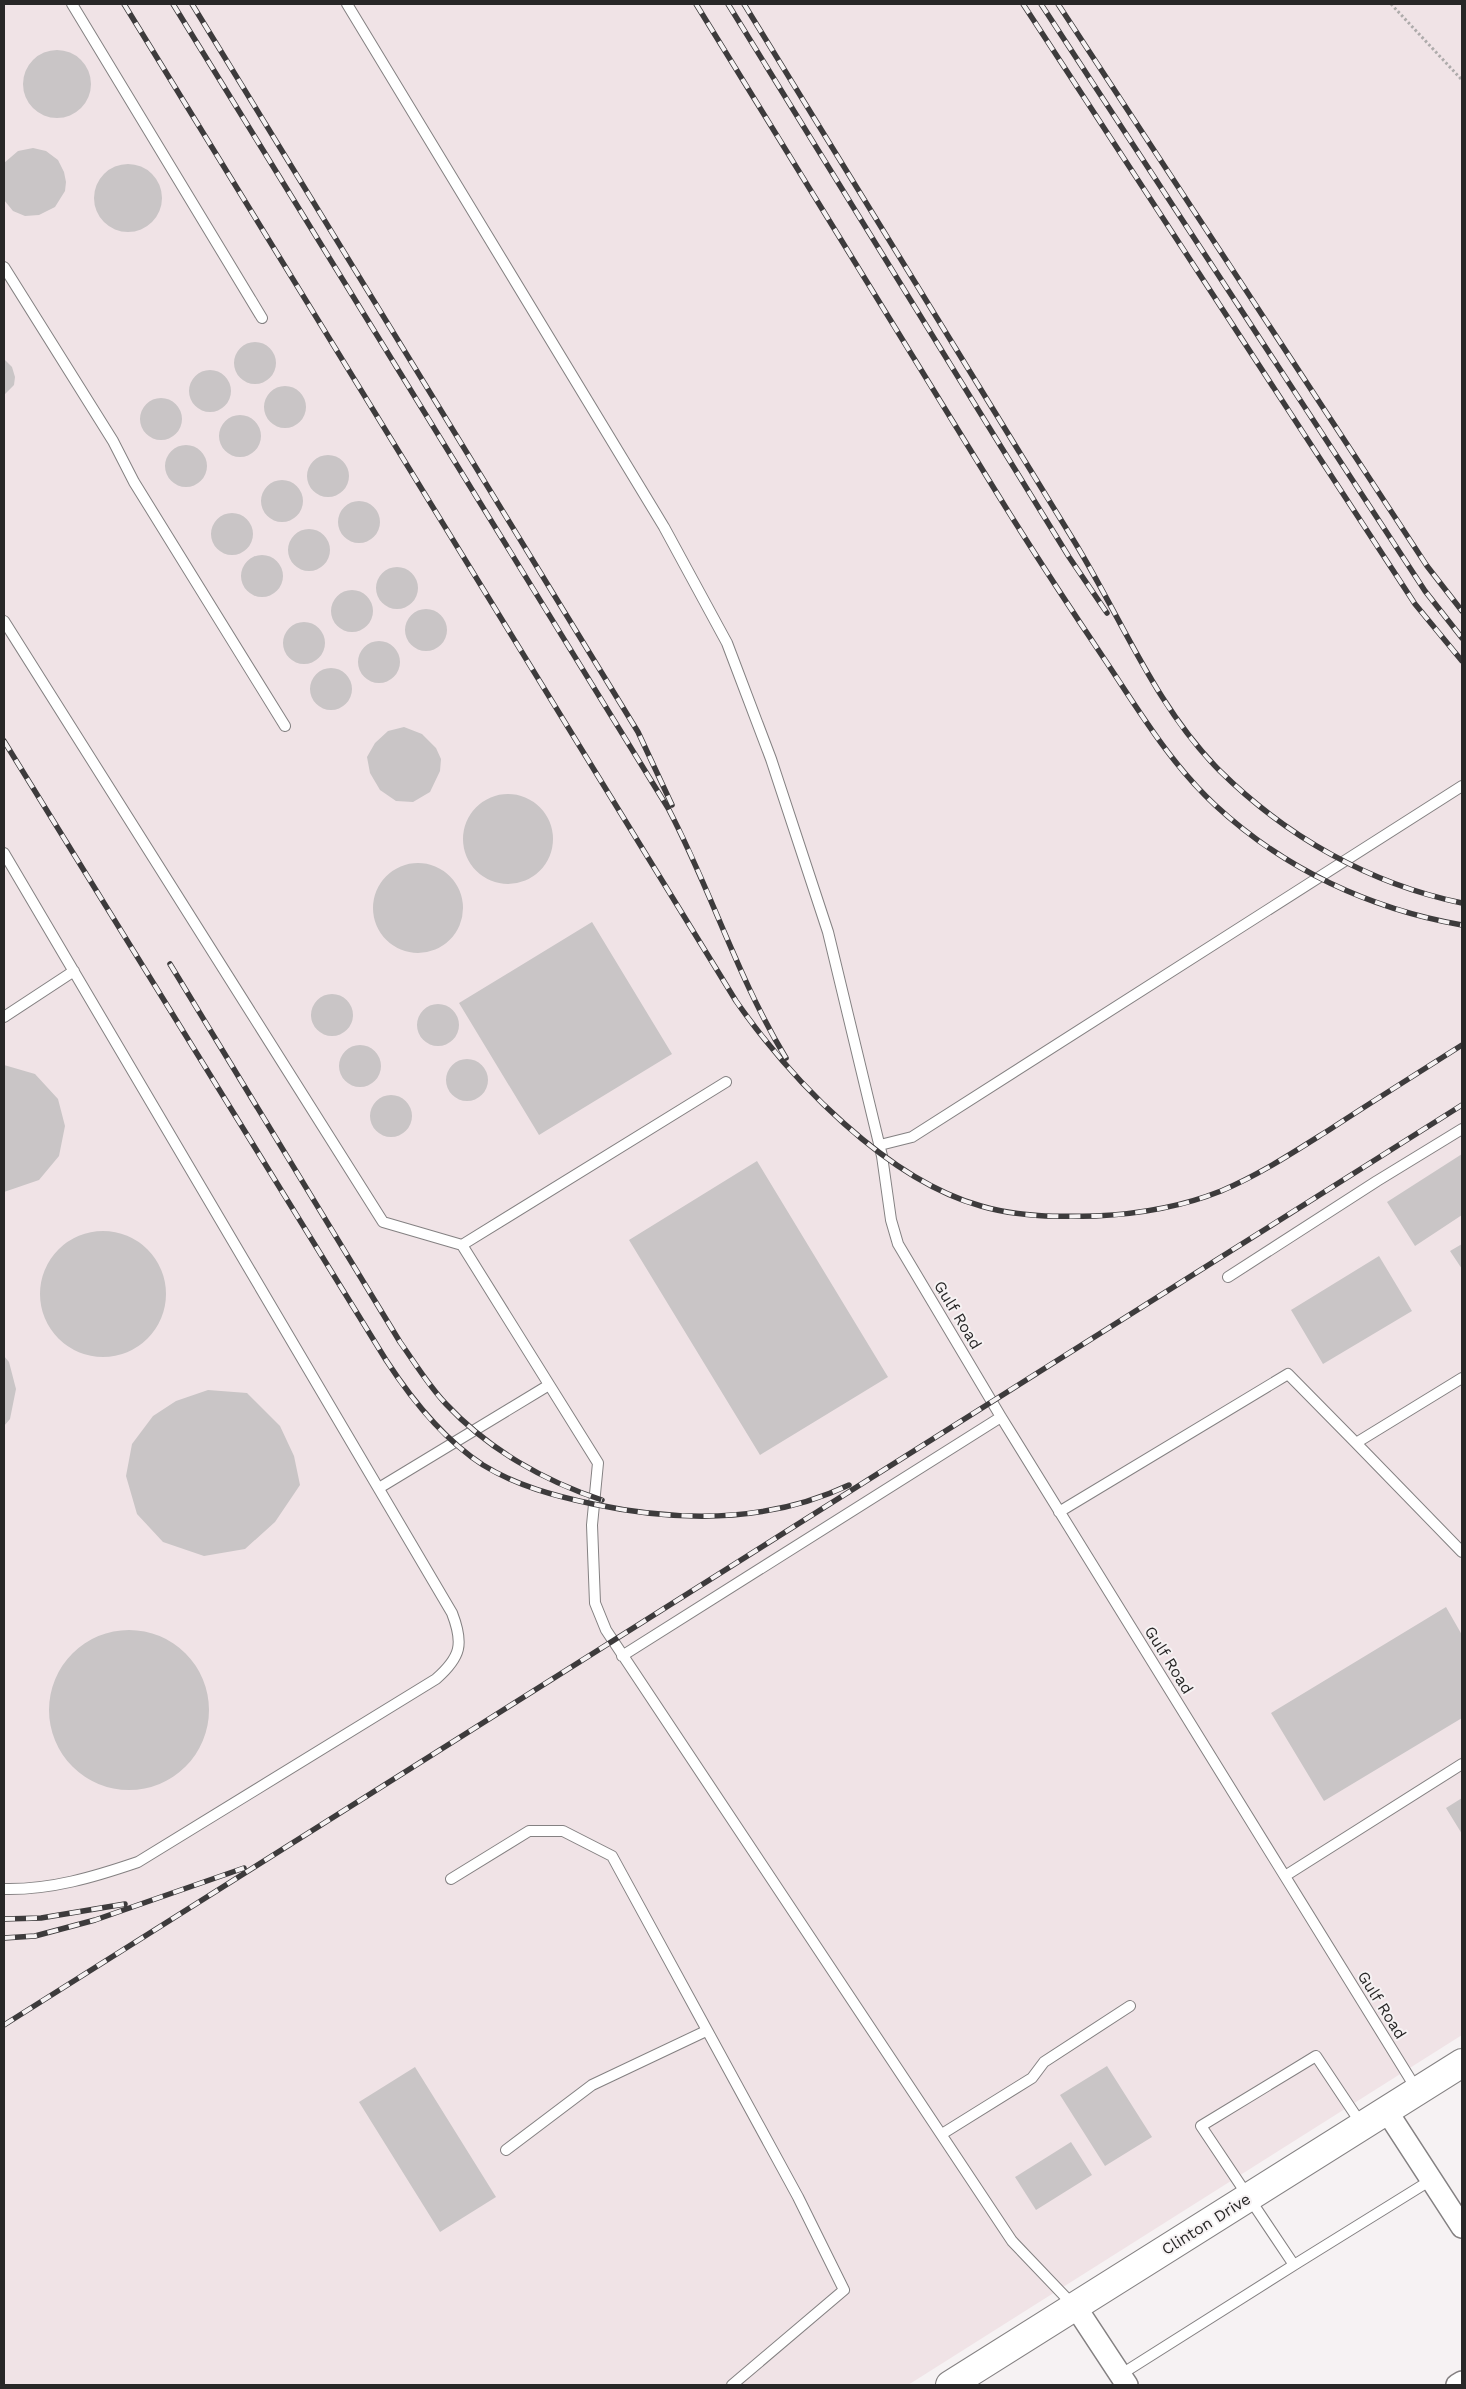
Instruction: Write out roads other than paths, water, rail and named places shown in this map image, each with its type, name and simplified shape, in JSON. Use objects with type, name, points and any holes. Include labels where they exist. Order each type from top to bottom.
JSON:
[{"type":"main road","name":"Clinton Drive","points":[[950,2385],[1462,2063]]},
{"type":"street","points":[[1386,2110],[1462,2227]]},
{"type":"street","points":[[1075,2306],[1124,2380]]},
{"type":"street","points":[[1457,2385],[1462,2382]]},
{"type":"lane","points":[[72,4],[262,318]]},
{"type":"lane","name":"Gulf Road","points":[[347,4],[664,527],[727,642],[771,759],[828,932],[880,1144],[891,1220],[898,1244],[1059,1512],[1418,2091]]},
{"type":"lane","points":[[4,267],[113,441],[134,482],[285,726]]},
{"type":"lane","points":[[4,620],[383,1222],[462,1245],[598,1463],[592,1525],[595,1602],[606,1630],[1012,2241],[1075,2306]]},
{"type":"lane","points":[[880,1144],[912,1136],[1462,786]]},
{"type":"lane","points":[[4,853],[452,1613],[458,1628],[460,1647],[453,1664],[436,1680],[138,1862],[84,1880],[30,1890],[4,1889]]},
{"type":"lane","points":[[4,1017],[74,971]]},
{"type":"lane","points":[[462,1245],[726,1082]]},
{"type":"lane","points":[[1228,1277],[1377,1180],[1462,1129]]},
{"type":"lane","points":[[1059,1512],[1288,1374],[1462,1552]]},
{"type":"lane","points":[[1356,1442],[1462,1378]]},
{"type":"lane","points":[[379,1488],[548,1385]]},
{"type":"lane","points":[[622,1656],[1001,1417]]},
{"type":"lane","points":[[1285,1876],[1462,1764]]},
{"type":"lane","points":[[451,1879],[529,1831],[562,1831],[612,1856],[798,2197],[844,2290],[732,2385]]},
{"type":"lane","points":[[942,2134],[1032,2078],[1044,2062],[1130,2006]]},
{"type":"lane","points":[[506,2150],[592,2085],[706,2031]]},
{"type":"lane","points":[[1294,2265],[1202,2126],[1316,2056],[1362,2126]]},
{"type":"lane","points":[[1124,2380],[1294,2265],[1431,2180]]},
{"type":"railway","points":[[124,4],[736,1001],[784,1063],[813,1094],[877,1151],[911,1174],[946,1193],[995,1210],[1038,1216],[1096,1216],[1160,1209],[1206,1197],[1235,1185],[1263,1170],[1462,1045]]},
{"type":"railway","points":[[173,4],[668,808],[698,871],[753,997],[786,1058]]},
{"type":"railway","points":[[192,4],[638,732],[672,805]]},
{"type":"railway","points":[[696,4],[1021,532],[1142,715],[1183,771],[1215,805],[1242,828],[1270,849],[1299,867],[1362,897],[1428,918],[1462,925]]},
{"type":"railway","points":[[728,4],[1069,557],[1107,613]]},
{"type":"railway","points":[[744,4],[1074,541],[1158,690],[1197,746],[1220,771],[1273,817],[1332,855],[1395,884],[1428,895],[1462,903]]},
{"type":"railway","points":[[1023,4],[1415,604],[1462,661]]},
{"type":"railway","points":[[1041,4],[1425,591],[1462,638]]},
{"type":"railway","points":[[1058,4],[1427,566],[1462,611]]},
{"type":"railway","points":[[4,741],[386,1360],[429,1418],[468,1455],[509,1479],[536,1489],[593,1504],[658,1514],[723,1516],[755,1512],[787,1507],[849,1485]]},
{"type":"railway","points":[[170,964],[400,1342],[433,1389],[462,1420],[518,1462],[559,1483],[602,1500]]},
{"type":"railway","points":[[4,2025],[1462,1105]]},
{"type":"railway","points":[[4,1938],[35,1936],[95,1920],[244,1868]]},
{"type":"railway","points":[[4,1919],[41,1918],[125,1904]]}]
